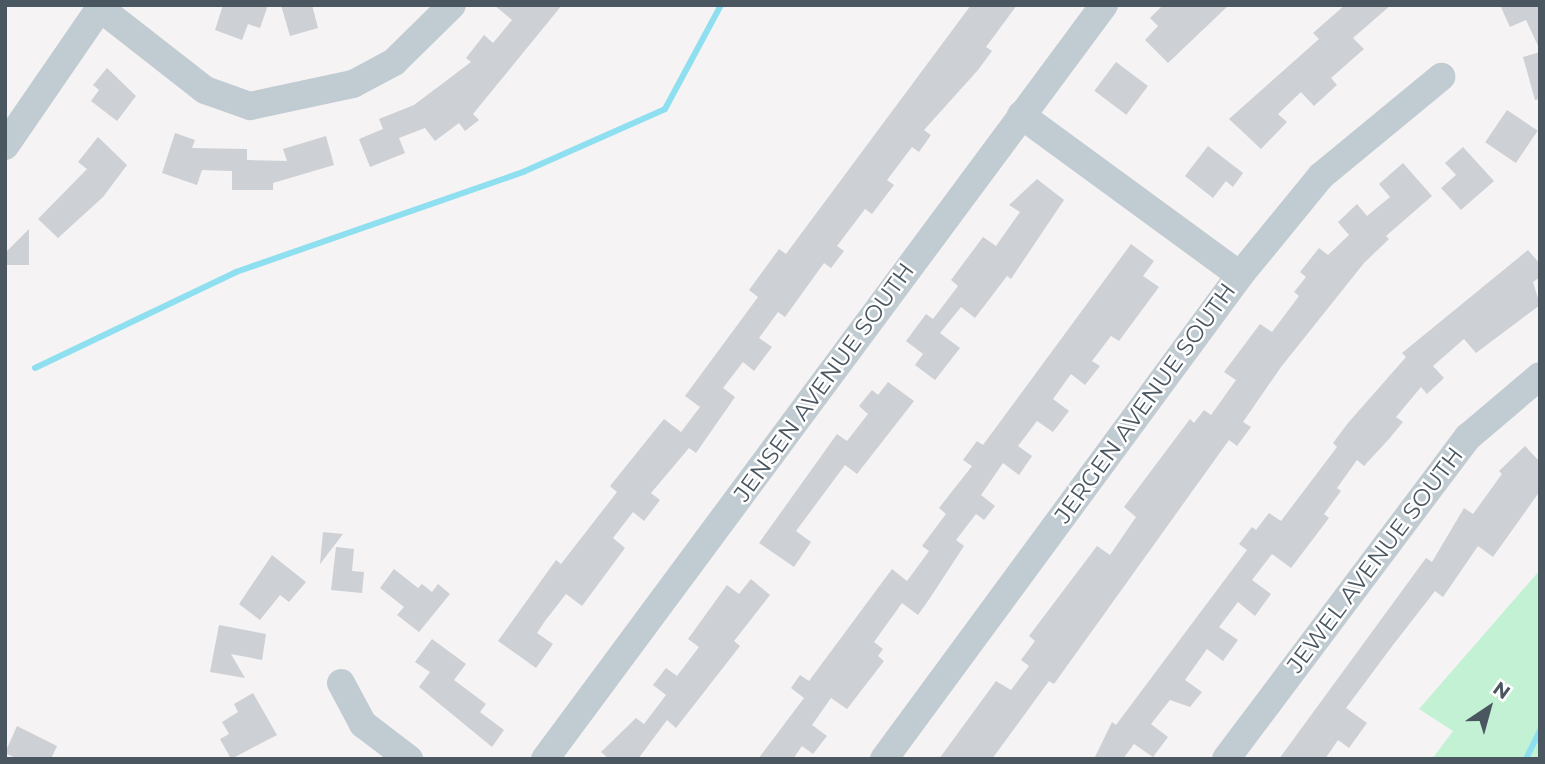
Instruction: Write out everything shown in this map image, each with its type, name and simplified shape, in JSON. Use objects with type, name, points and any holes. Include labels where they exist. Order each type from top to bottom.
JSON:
[{"type":"street","points":[[5,146],[101,7],[205,90],[250,106],[353,83],[394,62],[452,5]]},
{"type":"street","name":"JENSEN AVENUE SOUTH","points":[[545,759],[1104,5]]},
{"type":"street","name":"JERGEN AVENUE SOUTH","points":[[884,759],[1240,275],[1321,176],[1441,77]]},
{"type":"street","points":[[1021,114],[1240,275]]},
{"type":"street","name":"JEWEL AVENUE SOUTH","points":[[1226,759],[1468,437],[1540,376]]},
{"type":"street","points":[[341,683],[363,724],[409,759]]},
{"type":"green space","points":[[1540,570],[1540,759],[1432,759],[1453,731],[1419,709]]},
{"type":"building","points":[[223,5],[268,5],[260,28],[248,24],[242,40],[215,30]]},
{"type":"building","points":[[281,5],[312,5],[318,28],[290,36]]},
{"type":"building","points":[[494,5],[562,5],[473,114],[479,120],[465,131],[459,123],[435,141],[425,128],[399,138],[405,153],[370,167],[359,139],[383,129],[379,119],[414,105],[471,62],[466,58],[484,35],[493,43],[512,20]]},
{"type":"building","points":[[971,5],[1017,5],[986,47],[992,51],[978,70],[924,130],[931,135],[919,152],[912,147],[887,180],[894,185],[872,214],[865,209],[837,246],[844,251],[831,268],[824,263],[785,317],[778,312],[759,338],[772,347],[754,371],[743,362],[723,388],[735,397],[696,453],[689,448],[651,493],[660,500],[644,521],[633,512],[613,538],[625,548],[582,606],[566,594],[545,621],[537,633],[553,644],[536,668],[498,641],[556,560],[561,564],[617,492],[610,486],[664,419],[681,432],[700,407],[685,396],[758,297],[749,290],[779,249],[786,254]]},
{"type":"building","points":[[1163,5],[1229,5],[1168,63],[1145,40],[1158,26],[1150,18]]},
{"type":"building","points":[[1345,5],[1391,5],[1353,38],[1364,49],[1331,78],[1337,85],[1314,106],[1301,92],[1278,114],[1287,122],[1261,149],[1229,119],[1319,39],[1313,33]]},
{"type":"building","points":[[1500,5],[1540,5],[1540,50],[1526,20],[1510,27]]},
{"type":"building","points":[[1540,52],[1540,99],[1535,100],[1523,57]]},
{"type":"building","points":[[1116,62],[1148,86],[1126,115],[1094,91]]},
{"type":"building","points":[[107,68],[136,96],[117,121],[91,101],[99,90],[93,85]]},
{"type":"building","points":[[1507,110],[1538,131],[1516,163],[1485,142]]},
{"type":"building","points":[[175,133],[195,140],[192,148],[247,149],[247,160],[287,161],[283,149],[326,136],[334,165],[273,183],[273,190],[232,190],[232,171],[202,170],[197,185],[162,173]]},
{"type":"building","points":[[98,137],[127,165],[103,197],[58,238],[38,219],[87,169],[78,162]]},
{"type":"building","points":[[1208,146],[1243,173],[1233,187],[1226,181],[1213,198],[1185,176]]},
{"type":"building","points":[[1463,147],[1494,181],[1461,210],[1441,188],[1456,175],[1445,163]]},
{"type":"building","points":[[1403,163],[1432,196],[1386,236],[1389,239],[1364,263],[1281,367],[1243,422],[1251,427],[1237,446],[1229,440],[1054,684],[1049,681],[992,759],[939,759],[996,681],[1011,690],[1029,666],[1021,660],[1035,641],[1029,636],[1097,546],[1110,555],[1136,517],[1124,507],[1190,419],[1194,423],[1204,410],[1211,415],[1236,380],[1224,372],[1260,324],[1272,332],[1299,296],[1294,292],[1306,277],[1300,272],[1319,248],[1328,255],[1349,235],[1338,222],[1357,204],[1367,216],[1390,197],[1379,184]]},
{"type":"building","points":[[1037,179],[1064,200],[1011,279],[1007,276],[975,318],[961,307],[940,333],[960,348],[935,380],[915,365],[923,354],[906,341],[926,314],[933,319],[958,286],[951,280],[983,237],[996,246],[1020,212],[1009,205]]},
{"type":"building","points":[[29,229],[29,265],[5,265],[5,253]]},
{"type":"building","points":[[1131,244],[1154,261],[1143,276],[1159,287],[1119,341],[1111,336],[1092,361],[1100,366],[1085,385],[1071,374],[1053,399],[1069,411],[1053,432],[1037,421],[1018,446],[1032,456],[1019,475],[1003,463],[981,495],[995,506],[984,520],[976,514],[956,540],[964,546],[918,615],[902,603],[874,642],[883,649],[878,656],[884,661],[847,709],[831,698],[812,725],[827,736],[813,754],[802,746],[793,759],[758,759],[804,698],[791,688],[800,675],[809,681],[892,569],[907,581],[929,551],[922,546],[946,514],[939,508],[972,466],[963,460],[977,441],[983,445]]},
{"type":"building","points":[[1528,250],[1540,264],[1540,277],[1533,282],[1540,305],[1476,353],[1464,339],[1433,366],[1444,378],[1427,394],[1421,387],[1396,417],[1403,422],[1389,439],[1364,466],[1357,460],[1337,488],[1341,491],[1324,514],[1329,518],[1291,568],[1272,554],[1252,580],[1271,594],[1255,616],[1238,602],[1219,627],[1238,640],[1223,661],[1207,649],[1185,680],[1202,692],[1190,707],[1170,700],[1151,724],[1168,737],[1153,757],[1134,744],[1123,759],[1094,759],[1112,722],[1116,725],[1247,550],[1239,544],[1252,527],[1256,530],[1269,513],[1281,521],[1337,447],[1333,443],[1348,423],[1406,357],[1402,353]]},
{"type":"building","points":[[888,382],[914,401],[857,474],[845,465],[796,531],[811,542],[794,567],[759,543],[837,434],[847,441],[868,414],[859,406],[872,390],[878,395]]},
{"type":"building","points":[[1525,446],[1540,462],[1540,491],[1493,557],[1478,546],[1443,597],[1435,591],[1346,708],[1367,723],[1349,748],[1338,740],[1325,759],[1279,759],[1426,558],[1432,562],[1464,508],[1473,514],[1502,474],[1499,471]]},
{"type":"building","points":[[323,532],[343,534],[320,564]]},
{"type":"building","points":[[336,547],[354,549],[352,571],[364,572],[362,593],[331,590]]},
{"type":"building","points":[[272,555],[306,582],[289,602],[280,595],[260,620],[239,604]]},
{"type":"building","points":[[394,569],[418,588],[422,584],[432,592],[438,584],[450,594],[419,632],[397,615],[404,607],[380,588]]},
{"type":"building","points":[[751,579],[770,595],[734,641],[740,646],[676,728],[667,720],[638,759],[609,759],[601,752],[636,718],[644,724],[666,695],[653,685],[666,668],[677,676],[699,647],[688,639],[727,585],[739,594]]},
{"type":"building","points":[[219,625],[266,634],[262,660],[231,654],[245,678],[210,672]]},
{"type":"building","points":[[432,639],[466,664],[454,680],[486,704],[480,712],[504,730],[492,747],[419,687],[430,672],[415,662]]},
{"type":"building","points":[[253,693],[277,735],[231,759],[220,739],[229,734],[222,722],[238,712],[234,704]]},
{"type":"building","points":[[17,726],[57,746],[51,759],[18,759],[5,753]]},
{"type":"waterway","points":[[35,368],[236,272],[523,172],[665,109],[721,5]]},
{"type":"waterway","points":[[1526,759],[1540,730]]}]
